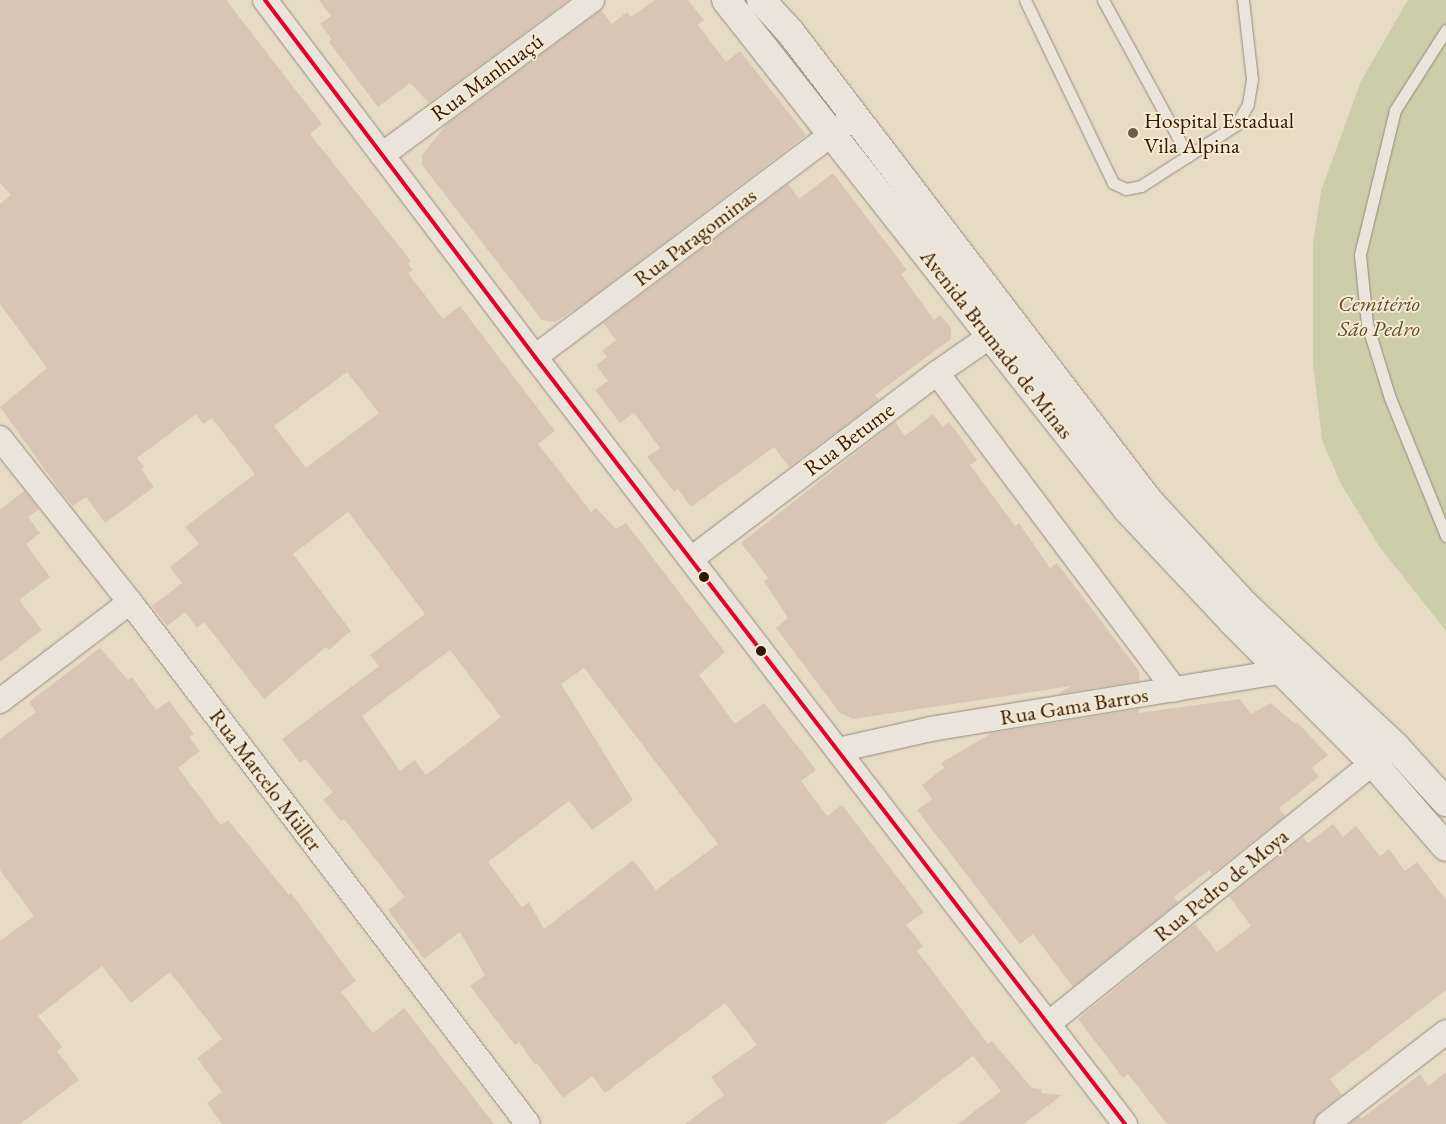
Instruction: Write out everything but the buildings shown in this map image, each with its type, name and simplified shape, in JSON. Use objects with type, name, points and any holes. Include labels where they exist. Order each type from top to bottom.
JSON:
[{"type":"main road","name":"Avenida Brumado de Minas","points":[[726,0],[844,126],[1000,329],[1298,669]]},
{"type":"main road","name":"Avenida Brumado de Minas","points":[[761,0],[791,33],[844,126]]},
{"type":"main road","points":[[784,0],[791,33]]},
{"type":"main road","points":[[1298,669],[1395,746],[1446,802]]},
{"type":"main road","points":[[1298,669],[1373,763],[1446,847]]},
{"type":"street","points":[[265,0],[535,357],[1125,1124]]},
{"type":"street","name":"Rua Manhuaçú","points":[[382,155],[592,0]]},
{"type":"street","name":"Rua Paragominas","points":[[535,357],[844,126]]},
{"type":"street","name":"Rua Betume","points":[[691,559],[937,372],[1000,329]]},
{"type":"street","points":[[937,372],[1175,690]]},
{"type":"street","name":"Rua Marcelo Müller","points":[[0,438],[130,602],[528,1124]]},
{"type":"street","points":[[0,701],[130,602]]},
{"type":"street","name":"Rua Gama Barros","points":[[838,750],[931,729],[1298,669]]},
{"type":"street","name":"Rua Pedro de Moya","points":[[1048,1024],[1395,746]]},
{"type":"street","points":[[1327,1124],[1446,1032]]},
{"type":"lane","points":[[1025,0],[1113,183],[1126,189],[1141,186],[1236,125],[1248,104],[1252,79],[1243,0]]},
{"type":"lane","points":[[1102,0],[1188,156]]},
{"type":"lane","points":[[1446,30],[1395,110],[1360,254],[1367,324],[1390,398],[1446,536]]},
{"type":"green space","name":"Cemitério São Pedro","points":[[1408,0],[1446,0],[1446,631],[1379,546],[1341,484],[1322,440],[1313,364],[1313,244],[1321,191],[1361,81]]},
{"type":"transit line","points":[[265,0],[535,357],[1125,1124]]},
{"type":"place","name":"Hospital Estadual Vila Alpina","points":[[1133,133]]}]
